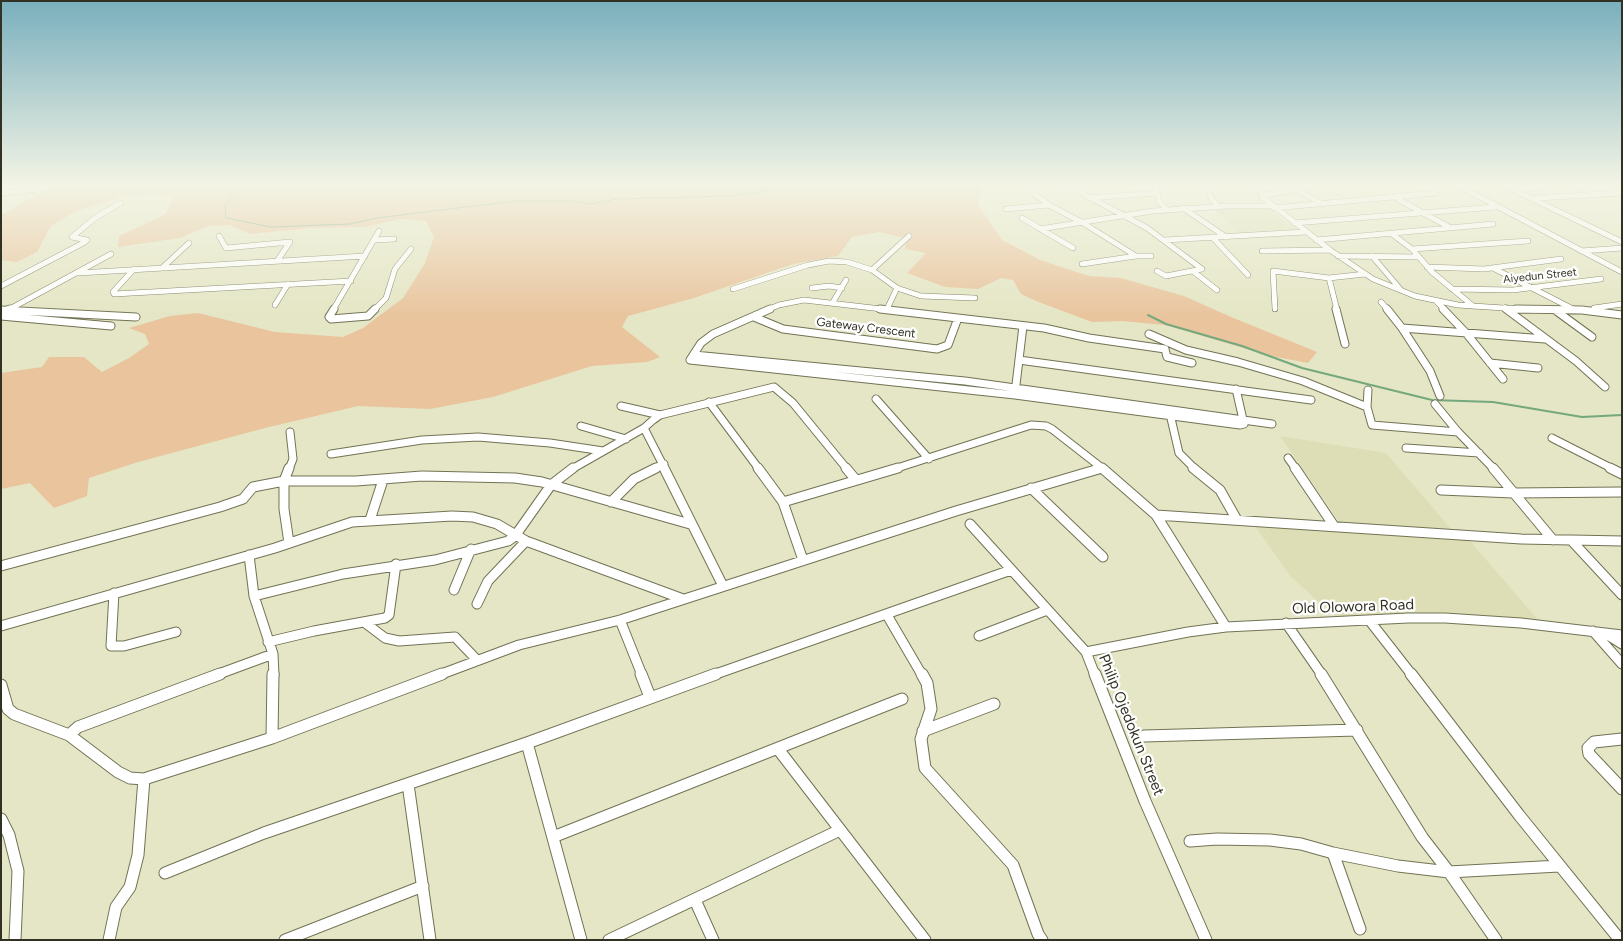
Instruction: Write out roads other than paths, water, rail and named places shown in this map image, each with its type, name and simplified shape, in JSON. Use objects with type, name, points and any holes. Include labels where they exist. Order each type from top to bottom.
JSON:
[{"type":"street","points":[[1,286],[85,242],[87,240],[72,237],[81,230]]},
{"type":"street","points":[[1042,230],[1073,248]]},
{"type":"street","points":[[1094,230],[1136,256]]},
{"type":"street","points":[[1149,230],[1165,240],[1202,269],[1166,276],[1157,271]]},
{"type":"street","points":[[1215,230],[1226,237]]},
{"type":"street","points":[[1302,230],[1365,274],[1402,291],[1437,302],[1505,308],[1590,310],[1622,315]]},
{"type":"street","points":[[1316,240],[1426,230]]},
{"type":"street","points":[[1540,230],[1622,272]]},
{"type":"street","points":[[1602,230],[1622,239]]},
{"type":"street","points":[[1603,230],[1622,239]]},
{"type":"street","points":[[380,231],[329,317],[330,319],[368,316],[386,298],[395,269],[411,249]]},
{"type":"street","points":[[1165,240],[1305,232]]},
{"type":"street","points":[[1392,234],[1412,249],[1427,267],[1473,306]]},
{"type":"street","points":[[219,236],[226,248],[290,242],[277,261]]},
{"type":"street","points":[[872,270],[909,236]]},
{"type":"street","points":[[1213,238],[1248,276]]},
{"type":"street","points":[[375,240],[394,239]]},
{"type":"street","points":[[1412,249],[1528,241]]},
{"type":"street","points":[[162,268],[189,243]]},
{"type":"street","points":[[1580,251],[1622,248]]},
{"type":"street","points":[[1262,251],[1330,250]]},
{"type":"street","points":[[4,310],[79,273],[111,254]]},
{"type":"street","points":[[79,273],[365,256]]},
{"type":"street","points":[[1082,264],[1136,256],[1151,256]]},
{"type":"street","points":[[1338,256],[1419,257]]},
{"type":"street","points":[[1372,256],[1402,291]]},
{"type":"street","points":[[1427,267],[1493,268],[1561,259]]},
{"type":"street","points":[[733,290],[788,270],[823,262],[852,262],[872,270],[898,288],[932,298],[975,298]]},
{"type":"street","points":[[1493,268],[1575,310]]},
{"type":"street","points":[[134,269],[113,292],[114,294],[351,281]]},
{"type":"street","points":[[1275,309],[1273,270],[1329,278],[1365,274]]},
{"type":"street","points":[[1194,272],[1217,290]]},
{"type":"street","points":[[1329,278],[1345,344]]},
{"type":"street","name":"Aiyedun Street","points":[[1452,289],[1500,291],[1601,279]]},
{"type":"street","points":[[834,302],[846,280]]},
{"type":"street","points":[[275,305],[288,284]]},
{"type":"street","points":[[812,288],[828,286],[842,288]]},
{"type":"street","points":[[888,309],[898,288]]},
{"type":"street","points":[[1015,392],[692,362],[691,358],[704,340],[796,300],[834,302],[1044,328],[1089,338],[1163,349],[1167,351],[1167,357],[1192,363]]},
{"type":"street","points":[[1381,302],[1402,328],[1435,380],[1440,396]]},
{"type":"street","points":[[1437,302],[1466,333],[1503,379]]},
{"type":"street","points":[[1590,310],[1622,304]]},
{"type":"street","points":[[1505,308],[1576,361],[1605,386]]},
{"type":"street","points":[[4,310],[136,317]]},
{"type":"street","points":[[1555,310],[1592,337]]},
{"type":"street","points":[[57,322],[69,314]]},
{"type":"street","points":[[1,316],[111,326]]},
{"type":"street","name":"Gateway Crescent","points":[[754,317],[783,329],[937,349],[948,345],[958,318]]},
{"type":"street","points":[[1015,392],[1023,326]]},
{"type":"street","points":[[1402,328],[1545,339]]},
{"type":"street","points":[[1149,334],[1186,350],[1238,362],[1303,381],[1367,407]]},
{"type":"street","points":[[694,355],[832,366],[1170,414],[1240,426],[1244,424],[1236,389]]},
{"type":"street","points":[[1019,360],[1311,400]]},
{"type":"street","points":[[1490,363],[1538,368]]},
{"type":"street","points":[[828,374],[832,366]]},
{"type":"street","points":[[254,596],[343,574],[396,564],[435,560],[500,544],[516,536],[537,502],[551,485],[576,466],[626,439],[660,415],[764,388],[778,389],[793,403],[856,480]]},
{"type":"street","points":[[1368,390],[1367,407],[1370,423],[1375,426],[1458,432]]},
{"type":"street","points":[[876,399],[929,459]]},
{"type":"street","points":[[709,402],[783,502],[803,560]]},
{"type":"street","points":[[1435,404],[1552,540]]},
{"type":"street","points":[[620,406],[660,415]]},
{"type":"street","points":[[1170,414],[1179,453],[1186,462],[1220,490],[1237,520]]},
{"type":"street","points":[[1243,419],[1272,424]]},
{"type":"street","points":[[783,502],[929,459],[1031,425],[1052,428],[1156,515],[1226,627]]},
{"type":"street","points":[[581,426],[626,439]]},
{"type":"street","points":[[644,428],[664,464],[690,524],[723,586]]},
{"type":"street","points":[[289,543],[284,509],[284,481],[293,459],[290,432]]},
{"type":"street","points":[[330,454],[354,448],[422,440],[478,437],[541,442],[603,451]]},
{"type":"street","points":[[1552,438],[1622,474]]},
{"type":"street","points":[[1406,448],[1479,453]]},
{"type":"street","points":[[1288,458],[1334,526]]},
{"type":"street","points":[[611,502],[634,479],[664,464]]},
{"type":"street","points":[[1,685],[8,709],[14,714],[70,735],[118,772],[130,778],[144,779],[272,738],[519,645],[620,620],[1031,488],[1102,468]]},
{"type":"street","points":[[1,566],[220,507],[246,497],[248,490],[253,486],[284,481],[383,480],[422,476],[532,480],[690,524]]},
{"type":"street","points":[[370,520],[383,480]]},
{"type":"street","points":[[1031,488],[1103,557]]},
{"type":"street","points":[[1441,490],[1513,493],[1622,492]]},
{"type":"street","points":[[1156,515],[1521,539],[1622,541]]},
{"type":"street","points":[[1,626],[249,555],[346,524],[370,520],[452,516],[473,517],[497,524],[526,541],[683,599]]},
{"type":"street","name":"Philip Ojedokun Street","points":[[970,524],[1086,652],[1145,800],[1206,940]]},
{"type":"street","points":[[1571,540],[1622,594]]},
{"type":"street","points":[[477,604],[488,581],[526,541]]},
{"type":"street","points":[[454,590],[471,550]]},
{"type":"street","points":[[249,555],[254,596],[273,654],[272,738]]},
{"type":"street","points":[[268,642],[388,616],[396,564]]},
{"type":"street","points":[[165,873],[264,833],[527,743],[650,696],[887,615],[1011,570]]},
{"type":"street","points":[[114,593],[111,646],[124,646],[176,632]]},
{"type":"street","points":[[979,636],[1047,610]]},
{"type":"street","points":[[887,615],[927,683],[931,709],[921,739],[925,768],[1013,865],[1038,934],[1042,940]]},
{"type":"street","name":"Old Olowora Road","points":[[1086,652],[1188,632],[1226,627],[1369,620],[1446,618],[1521,623],[1622,635]]},
{"type":"street","points":[[620,620],[650,696]]},
{"type":"street","points":[[1369,620],[1560,866],[1620,940]]},
{"type":"street","points":[[364,622],[385,638],[399,641],[456,637],[477,660]]},
{"type":"street","points":[[1286,624],[1337,697],[1422,836],[1496,940]]},
{"type":"street","points":[[1593,631],[1622,664]]},
{"type":"street","points":[[1604,632],[1622,644]]},
{"type":"street","points":[[70,735],[78,727],[273,654]]},
{"type":"street","points":[[553,837],[902,699]]},
{"type":"street","points":[[923,731],[994,704]]},
{"type":"street","points":[[1144,736],[1357,730]]},
{"type":"street","points":[[1622,739],[1594,742],[1588,748],[1589,754],[1622,789]]},
{"type":"street","points":[[527,743],[581,940]]},
{"type":"street","points":[[778,749],[925,940]]},
{"type":"street","points":[[109,940],[116,907],[130,887],[138,855],[144,779]]},
{"type":"street","points":[[408,784],[430,940]]},
{"type":"street","points":[[1,819],[9,835],[18,871],[16,940]]},
{"type":"street","points":[[609,940],[840,830]]},
{"type":"street","points":[[1190,841],[1217,839],[1270,840],[1301,844],[1333,853],[1398,866],[1449,872],[1560,866]]},
{"type":"street","points":[[1333,853],[1360,929]]},
{"type":"street","points":[[285,940],[423,886]]},
{"type":"street","points":[[695,900],[712,940]]},
{"type":"waterway","points":[[1148,315],[1166,324],[1242,346],[1302,368],[1432,400],[1493,402],[1582,417],[1622,415]]}]
